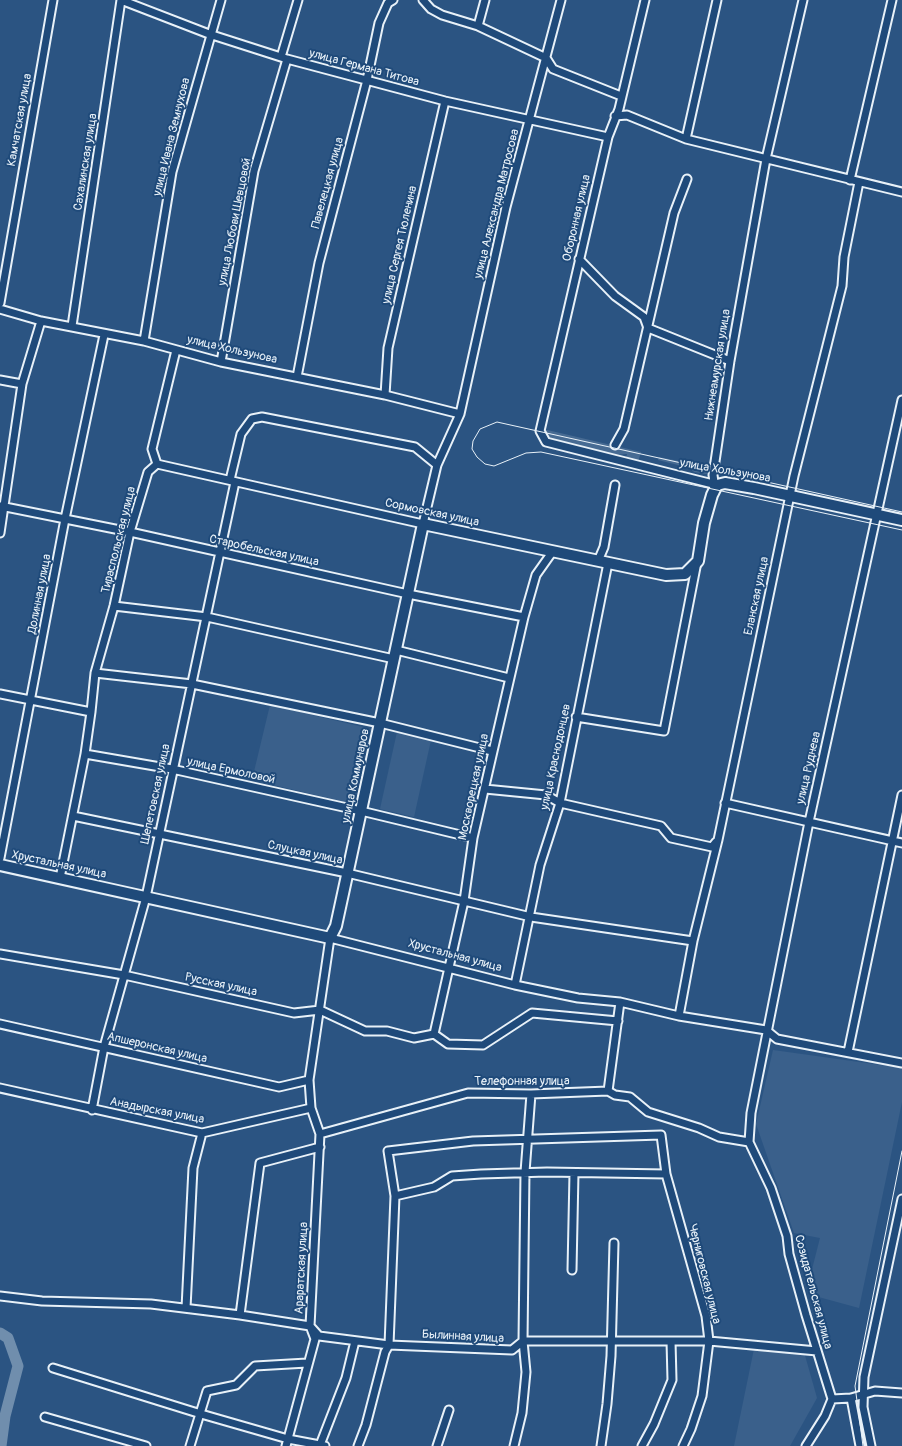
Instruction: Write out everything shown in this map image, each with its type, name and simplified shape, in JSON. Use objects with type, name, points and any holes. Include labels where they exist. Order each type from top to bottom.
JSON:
[{"type":"street","name":"Камчатская улица","points":[[0,303],[53,0]]},
{"type":"street","name":"улица Германа Титова","points":[[121,0],[209,34],[284,58],[445,101],[608,137]]},
{"type":"street","name":"Сахалинская улица","points":[[72,326],[121,0]]},
{"type":"street","name":"улица Ивана Земнухова","points":[[144,341],[172,172],[209,34],[221,0]]},
{"type":"street","name":"улица Любови Шевцовой","points":[[220,362],[254,172],[298,0]]},
{"type":"street","name":"Павелецкая улица","points":[[297,377],[319,263],[368,80],[379,22],[388,3],[393,0]]},
{"type":"street","points":[[423,0],[431,9],[442,15],[478,26],[546,58],[553,69],[621,96]]},
{"type":"street","points":[[478,26],[485,0]]},
{"type":"street","name":"улица Александра Матросова","points":[[460,414],[506,207],[561,0]]},
{"type":"street","name":"Оборонная улица","points":[[546,442],[540,428],[608,137],[621,96],[645,0]]},
{"type":"street","points":[[686,138],[717,0]]},
{"type":"street","name":"Нижнеамурская улица","points":[[576,717],[664,731],[704,523],[717,485],[714,482],[713,475],[730,361],[766,159],[803,0]]},
{"type":"street","points":[[850,180],[892,0]]},
{"type":"street","name":"улица Сергея Тюленина","points":[[385,395],[388,348],[445,101]]},
{"type":"street","points":[[615,116],[627,114],[686,138],[902,192]]},
{"type":"street","points":[[615,445],[624,429],[674,213],[687,179]]},
{"type":"street","name":"Еланская улица","points":[[679,1016],[790,497],[842,286],[844,257],[858,182]]},
{"type":"street","points":[[579,259],[615,296],[644,317],[648,328],[730,361]]},
{"type":"street","name":"улица Хользунова","points":[[0,309],[41,321],[72,326],[104,335],[144,341],[220,362],[385,395],[460,414]]},
{"type":"street","points":[[0,534],[22,384],[41,321]]},
{"type":"street","name":"Долинная улица","points":[[0,858],[65,519],[104,335]]},
{"type":"street","points":[[157,464],[152,449],[176,350]]},
{"type":"street","points":[[0,380],[22,384]]},
{"type":"street","name":"улица Руднева","points":[[749,1142],[751,1113],[766,1030],[808,822],[902,400]]},
{"type":"street","name":"улица Коммунаров","points":[[320,1147],[320,1134],[310,1108],[309,1080],[330,938],[336,926],[437,465],[460,414]]},
{"type":"street","name":"Шепетовская улица","points":[[92,1110],[104,1047],[146,897],[172,770],[221,553],[241,434],[252,420],[262,417],[415,447],[437,465]]},
{"type":"street","name":"улица Хользунова","points":[[546,442],[717,485],[736,484],[902,520]]},
{"type":"street","name":"Сормовская улица","points":[[157,464],[423,524],[666,575],[685,574],[698,561]]},
{"type":"street","name":"Тираспольская улица","points":[[91,712],[95,673],[114,606],[130,532],[148,472],[157,464]]},
{"type":"street","name":"улица Краснодонцев","points":[[515,984],[531,917],[540,865],[560,803],[615,485]]},
{"type":"street","name":"Старобельская улица","points":[[3,507],[130,532],[408,594],[524,617]]},
{"type":"street","name":"Москворецкая улица","points":[[434,1034],[464,901],[473,838],[524,617],[536,575],[553,551]]},
{"type":"street","points":[[114,606],[207,617],[509,678]]},
{"type":"street","points":[[95,673],[192,684],[380,723],[492,751]]},
{"type":"street","points":[[0,694],[91,712],[60,878]]},
{"type":"street","name":"улица Ермоловой","points":[[84,754],[172,770],[361,811],[473,838]]},
{"type":"street","points":[[485,789],[546,795],[560,803],[661,826],[671,838],[712,847],[718,840]]},
{"type":"street","points":[[848,1052],[902,795]]},
{"type":"street","points":[[725,803],[902,843]]},
{"type":"street","name":"Слуцкая улица","points":[[73,816],[347,873],[531,917],[694,942]]},
{"type":"street","name":"Хрустальная улица","points":[[0,865],[330,938],[578,998],[620,1002],[679,1016],[766,1030],[776,1039],[902,1063]]},
{"type":"street","name":"Русская улица","points":[[0,954],[124,975],[294,1013],[320,1010]]},
{"type":"street","points":[[608,1091],[620,1002]]},
{"type":"street","points":[[320,1010],[365,1031],[386,1031],[414,1038],[434,1034],[448,1044],[483,1045],[532,1012],[618,1021]]},
{"type":"street","name":"Апшеронская улица","points":[[0,1024],[279,1087],[309,1080]]},
{"type":"street","name":"Анадырская улица","points":[[0,1088],[202,1133],[310,1108]]},
{"type":"street","name":"Телефонная улица","points":[[320,1134],[468,1093],[530,1094],[608,1091],[615,1095],[630,1097],[648,1112],[699,1128],[719,1138],[749,1142]]},
{"type":"street","points":[[514,1446],[522,1413],[526,1372],[523,1341],[525,1172],[529,1138],[530,1094]]},
{"type":"street","points":[[186,1308],[193,1168],[202,1133]]},
{"type":"street","name":"Черниговская улица","points":[[529,1138],[661,1136],[666,1174],[706,1316],[709,1341],[702,1396],[692,1429],[682,1446]]},
{"type":"street","points":[[358,1446],[366,1426],[385,1352],[389,1345],[395,1196],[388,1151],[473,1141],[529,1138]]},
{"type":"street","name":"Созидательская улица","points":[[749,1142],[771,1188],[784,1228],[789,1254],[832,1399]]},
{"type":"street","points":[[240,1315],[260,1163],[320,1147]]},
{"type":"street","name":"Араратская улица","points":[[287,1442],[307,1363],[316,1339],[310,1326],[320,1147]]},
{"type":"street","points":[[395,1196],[434,1187],[452,1176],[525,1172],[666,1174]]},
{"type":"street","points":[[572,1270],[574,1173]]},
{"type":"street","points":[[871,1446],[863,1394],[864,1377],[902,1199]]},
{"type":"street","points":[[601,1446],[607,1404],[612,1341],[614,1244]]},
{"type":"street","name":"Былинная улица","points":[[0,1296],[42,1301],[151,1304],[186,1308],[310,1326],[319,1336],[389,1345],[512,1350],[523,1341],[709,1341],[817,1351]]},
{"type":"street","points":[[53,1368],[287,1442],[323,1445],[346,1378],[355,1341]]},
{"type":"street","points":[[642,1446],[654,1424],[672,1380],[671,1341]]},
{"type":"street","points":[[190,1446],[207,1391],[236,1385],[255,1366],[307,1363]]},
{"type":"street","points":[[806,1446],[825,1416],[832,1399],[851,1398],[875,1391],[902,1393]]},
{"type":"street","points":[[851,1398],[860,1446]]},
{"type":"street","points":[[437,1446],[449,1410]]},
{"type":"street","points":[[45,1418],[144,1446]]},
{"type":"shaded area","points":[[543,429],[641,452],[638,462],[626,458],[627,454],[614,455],[547,440]]},
{"type":"shaded area","points":[[659,457],[712,468],[706,474],[694,472],[690,468],[658,460]]},
{"type":"shaded area","points":[[270,705],[371,729],[354,804],[252,780]]},
{"type":"shaded area","points":[[397,732],[431,740],[414,817],[380,809]]},
{"type":"shaded area","points":[[773,1050],[902,1068],[902,1102],[859,1308],[815,1296],[809,1281],[820,1238],[794,1233],[756,1124]]},
{"type":"shaded area","points":[[754,1349],[804,1352],[817,1398],[790,1446],[734,1446]]},
{"type":"waterway","points":[[0,1333],[8,1338],[18,1366],[5,1416],[1,1446]]},
{"type":"tram line","points":[[902,512],[497,422],[480,429],[473,441],[472,449],[477,457],[485,464],[494,466],[526,453],[541,452],[902,530]]},
{"type":"tram line","points":[[863,1446],[855,1386],[902,1151]]}]
